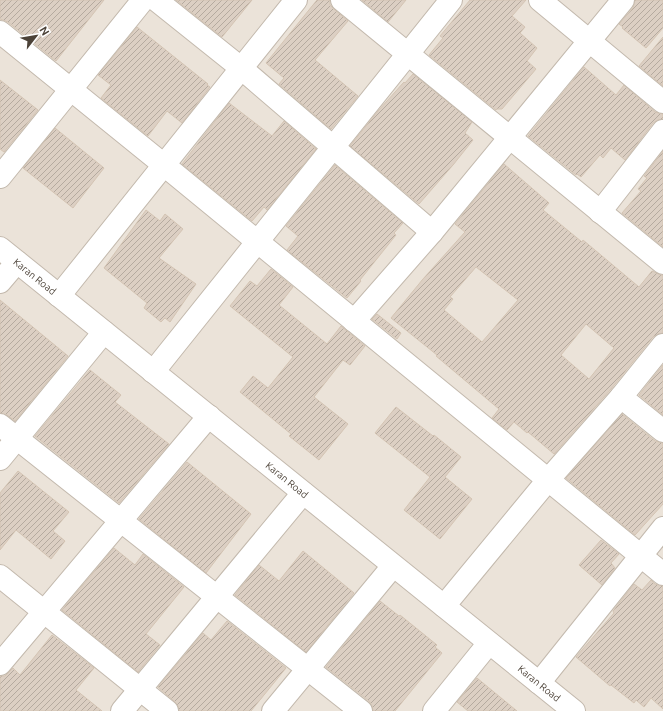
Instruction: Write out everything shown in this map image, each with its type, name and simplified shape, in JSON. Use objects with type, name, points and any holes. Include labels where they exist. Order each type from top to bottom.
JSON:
[{"type":"street","points":[[0,177],[143,0]]},
{"type":"street","points":[[156,0],[241,68],[432,232]]},
{"type":"street","points":[[59,296],[296,0]]},
{"type":"street","points":[[342,0],[663,263]]},
{"type":"street","points":[[153,372],[407,53],[451,0]]},
{"type":"street","points":[[540,0],[663,102]]},
{"type":"street","points":[[354,321],[432,232],[623,0]]},
{"type":"street","points":[[0,32],[258,241],[663,574]]},
{"type":"street","points":[[600,212],[663,132]]},
{"type":"street","name":"Karan Road","points":[[0,248],[574,711]]},
{"type":"street","points":[[0,282],[17,262]]},
{"type":"street","points":[[0,459],[104,332]]},
{"type":"street","points":[[444,606],[548,480],[621,397],[663,345]]},
{"type":"street","points":[[621,397],[663,431]]},
{"type":"street","points":[[0,664],[208,416]]},
{"type":"street","points":[[0,424],[361,711]]},
{"type":"street","points":[[122,711],[303,493]]},
{"type":"street","points":[[539,683],[663,528]]},
{"type":"street","points":[[273,711],[393,566]]},
{"type":"street","points":[[0,576],[167,711]]},
{"type":"street","points":[[434,711],[489,643]]},
{"type":"shaded area","points":[[0,0],[663,0],[663,711],[0,711]]},
{"type":"building","points":[[0,0],[104,0],[56,61],[8,22],[0,19]]},
{"type":"building","points":[[176,0],[252,0],[222,37]]},
{"type":"building","points":[[317,0],[330,0],[330,5],[348,21],[315,60],[358,96],[331,129],[279,84],[284,78],[266,63]]},
{"type":"building","points":[[362,0],[406,0],[388,22]]},
{"type":"building","points":[[470,0],[526,0],[512,16],[525,27],[520,33],[537,48],[527,61],[536,69],[502,109],[496,110],[429,55],[443,38],[440,36]]},
{"type":"building","points":[[635,0],[663,0],[663,28],[646,48],[619,24],[633,8]]},
{"type":"building","points":[[137,27],[210,87],[182,123],[167,111],[148,136],[101,98],[111,85],[98,75]]},
{"type":"building","points":[[663,37],[663,86],[639,66]]},
{"type":"building","points":[[584,67],[616,95],[624,85],[655,112],[663,114],[663,119],[653,123],[625,160],[611,148],[603,158],[600,155],[581,177],[577,174],[576,175],[528,136]]},
{"type":"building","points":[[413,74],[472,122],[465,133],[473,140],[419,204],[350,146],[378,111]]},
{"type":"building","points":[[0,80],[38,110],[4,152],[0,149]]},
{"type":"building","points":[[229,103],[272,136],[284,121],[316,149],[267,210],[264,207],[252,221],[182,164]]},
{"type":"building","points":[[55,128],[104,168],[73,208],[23,168]]},
{"type":"building","points":[[663,151],[663,247],[622,213],[641,191],[638,189],[647,178],[644,176]]},
{"type":"building","points":[[504,164],[549,203],[543,210],[582,242],[583,240],[639,287],[652,271],[663,275],[663,333],[653,337],[611,389],[554,454],[514,422],[507,430],[492,418],[499,409],[436,356],[437,355],[391,318],[465,232],[455,224]],"holes":[[[476,267],[518,300],[482,342],[444,310],[453,299],[450,297]],[[586,324],[614,348],[589,379],[561,355]]]},
{"type":"building","points":[[335,165],[403,223],[394,233],[396,235],[347,298],[287,250],[298,236],[286,226]]},
{"type":"building","points":[[146,210],[160,221],[165,214],[183,229],[159,258],[196,284],[170,322],[165,318],[161,322],[144,308],[147,303],[104,268]]},
{"type":"building","points":[[271,269],[293,287],[279,305],[327,344],[341,326],[365,346],[350,365],[343,360],[314,397],[348,424],[319,460],[289,436],[291,434],[240,392],[253,376],[268,388],[293,357],[230,306],[250,281],[257,286]]},
{"type":"building","points":[[0,300],[68,356],[15,421],[7,415],[0,413]]},
{"type":"building","points":[[377,314],[401,333],[397,339],[372,319]]},
{"type":"building","points":[[663,365],[663,415],[639,395]]},
{"type":"building","points":[[90,370],[121,395],[115,402],[169,444],[119,503],[35,436]]},
{"type":"building","points":[[396,407],[461,457],[445,477],[472,499],[440,539],[404,510],[430,477],[375,433]]},
{"type":"building","points":[[622,414],[655,441],[663,443],[663,504],[635,535],[566,478]]},
{"type":"building","points":[[187,462],[251,514],[206,573],[139,519]]},
{"type":"building","points":[[18,471],[69,512],[53,531],[65,541],[51,559],[16,530],[0,550],[0,493]]},
{"type":"building","points":[[601,540],[619,554],[611,563],[615,568],[602,585],[579,565]]},
{"type":"building","points":[[114,548],[135,565],[143,554],[184,587],[146,634],[160,645],[138,672],[62,610]]},
{"type":"building","points":[[303,551],[354,593],[306,652],[235,595],[259,565],[279,581]]},
{"type":"building","points":[[651,580],[655,584],[663,586],[663,709],[651,698],[644,707],[636,700],[634,703],[611,685],[610,686],[576,657],[614,613],[613,611],[634,584],[642,590]]},
{"type":"building","points":[[380,601],[437,645],[435,647],[442,653],[395,711],[373,711],[369,701],[326,667]]},
{"type":"building","points":[[227,621],[286,668],[251,711],[179,711],[175,702],[158,687],[203,633],[211,640]]},
{"type":"building","points":[[52,635],[94,668],[76,690],[102,711],[0,711],[0,676],[5,676],[13,668],[20,675]]},
{"type":"building","points":[[477,678],[517,711],[468,711],[457,702]]}]
